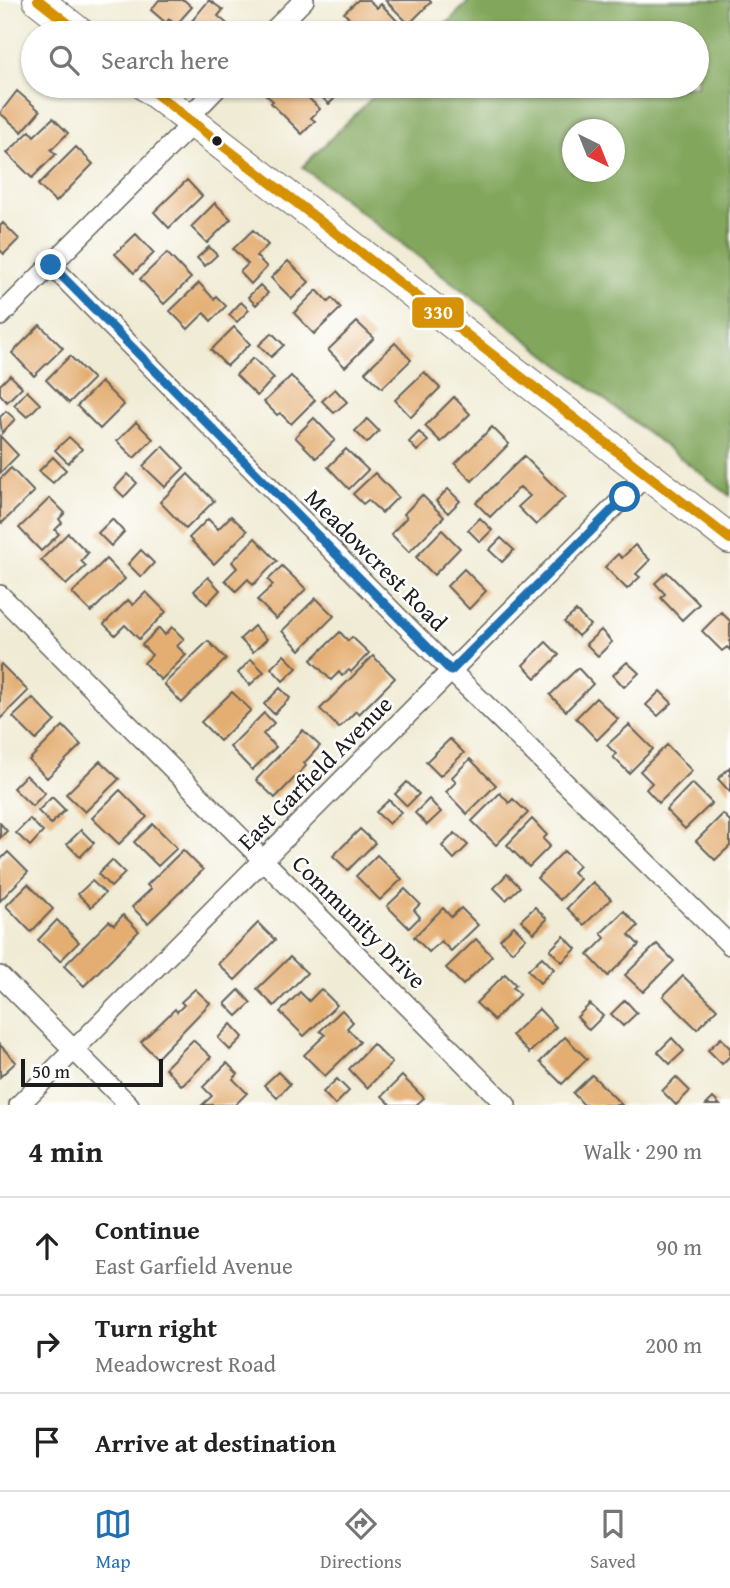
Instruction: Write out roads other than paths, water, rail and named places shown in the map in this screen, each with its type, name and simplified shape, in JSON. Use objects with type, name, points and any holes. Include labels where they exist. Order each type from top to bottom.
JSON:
[{"type":"main road","points":[[38,0],[65,21]]},
{"type":"main road","points":[[161,98],[730,539]]},
{"type":"street","points":[[283,21],[304,0]]},
{"type":"street","points":[[0,316],[190,121],[209,98]]},
{"type":"street","name":"Meadowcrest Road","points":[[51,265],[451,671],[730,945]]},
{"type":"street","name":"East Garfield Avenue","points":[[19,1105],[646,475]]},
{"type":"street","name":"Community Drive","points":[[0,595],[506,1105]]},
{"type":"street","points":[[0,976],[129,1105]]}]
